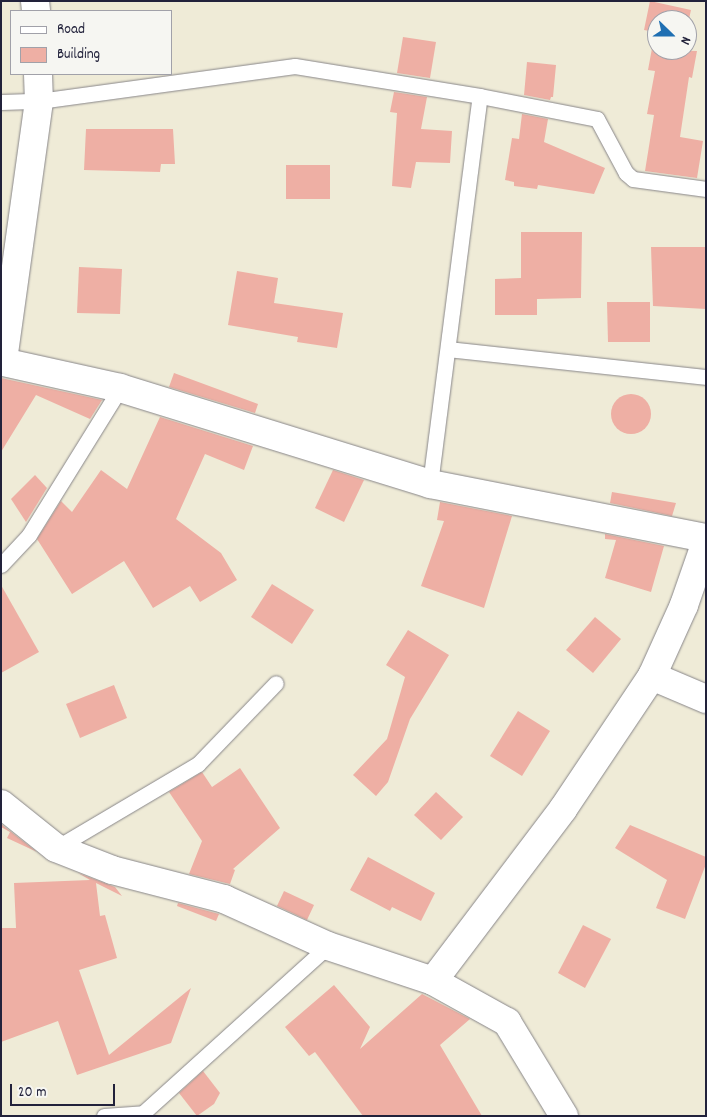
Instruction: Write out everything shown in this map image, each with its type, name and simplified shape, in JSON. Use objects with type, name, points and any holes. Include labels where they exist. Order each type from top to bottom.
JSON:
[{"type":"street","points":[[38,75],[39,101],[2,362],[120,388],[430,484],[706,538]]},
{"type":"street","points":[[433,981],[563,809],[652,676],[684,605],[706,542]]},
{"type":"street","points":[[652,676],[706,699]]},
{"type":"street","points":[[1,804],[56,848],[112,870],[224,899],[328,946],[433,981],[507,1022],[564,1116]]},
{"type":"lane","points":[[1,102],[39,101],[295,66],[480,96],[596,119],[626,172],[632,179],[706,189]]},
{"type":"lane","points":[[430,484],[480,96]]},
{"type":"lane","points":[[448,349],[706,377]]},
{"type":"lane","points":[[1,565],[29,535],[120,388]]},
{"type":"lane","points":[[56,848],[198,764],[276,683]]},
{"type":"lane","points":[[104,1116],[142,1114],[328,946]]},
{"type":"building","points":[[650,1],[691,10],[648,10]]},
{"type":"building","points":[[647,16],[647,31],[644,30]]},
{"type":"building","points":[[403,37],[436,42],[430,78],[397,73]]},
{"type":"building","points":[[650,60],[695,60],[692,78],[689,77],[680,137],[703,141],[697,178],[645,171],[654,115],[647,114],[655,71],[648,70]]},
{"type":"building","points":[[527,62],[556,65],[553,97],[550,100],[524,95]]},
{"type":"building","points":[[394,92],[427,97],[421,129],[452,131],[450,163],[416,162],[411,188],[392,186],[397,113],[390,112]]},
{"type":"building","points":[[522,114],[548,119],[544,142],[605,168],[594,194],[538,185],[537,189],[514,186],[514,182],[505,180],[512,138],[519,139]]},
{"type":"building","points":[[86,129],[173,129],[175,164],[161,164],[160,172],[84,170]]},
{"type":"building","points":[[286,165],[330,165],[330,199],[286,199]]},
{"type":"building","points":[[521,232],[582,232],[581,298],[537,299],[537,315],[495,315],[495,279],[521,278]]},
{"type":"building","points":[[651,247],[706,247],[706,309],[653,306]]},
{"type":"building","points":[[79,267],[122,269],[120,314],[77,313]]},
{"type":"building","points":[[237,271],[278,278],[274,303],[343,313],[337,348],[297,342],[298,337],[228,325]]},
{"type":"building","points":[[607,302],[650,302],[650,342],[608,342]]},
{"type":"building","points":[[174,373],[258,404],[255,413],[169,387]]},
{"type":"building","points":[[1,378],[102,400],[90,419],[36,395],[1,452]]},
{"type":"building","points":[[631,394],[645,400],[651,414],[645,428],[631,434],[617,428],[611,414],[617,400]]},
{"type":"building","points":[[160,417],[253,446],[244,470],[205,454],[176,519],[221,553],[237,580],[200,602],[190,586],[153,608],[124,561],[72,594],[37,539],[61,501],[72,512],[101,470],[127,489]]},
{"type":"building","points":[[333,470],[364,480],[344,522],[315,508]]},
{"type":"building","points":[[35,475],[47,488],[26,522],[11,499]]},
{"type":"building","points":[[612,492],[676,503],[672,516],[610,503]]},
{"type":"building","points":[[440,502],[512,516],[484,608],[421,586],[444,521],[437,520]]},
{"type":"building","points":[[605,534],[664,546],[651,592],[605,578],[616,540],[605,539]]},
{"type":"building","points":[[272,584],[314,610],[292,644],[251,617]]},
{"type":"building","points":[[1,585],[39,652],[1,673]]},
{"type":"building","points":[[595,617],[621,639],[593,673],[566,650]]},
{"type":"building","points":[[408,630],[449,655],[410,719],[388,782],[376,796],[353,775],[387,739],[405,677],[386,665]]},
{"type":"building","points":[[114,685],[127,718],[80,738],[66,704]]},
{"type":"building","points":[[518,711],[550,731],[522,776],[490,756]]},
{"type":"building","points":[[240,768],[280,828],[233,869],[235,870],[230,884],[189,874],[202,841],[169,792],[202,772],[212,787]]},
{"type":"building","points":[[436,792],[463,817],[441,840],[414,815]]},
{"type":"building","points":[[1,824],[37,852],[7,838],[10,832],[1,827]]},
{"type":"building","points":[[630,825],[706,857],[706,864],[685,919],[656,908],[667,880],[615,848]]},
{"type":"building","points":[[368,857],[435,893],[421,921],[392,907],[390,911],[350,890]]},
{"type":"building","points":[[78,873],[115,887],[122,896],[96,883],[100,916],[105,915],[117,958],[79,970],[109,1055],[191,988],[171,1043],[77,1075],[58,1021],[1,1042],[1,928],[16,928],[14,883],[90,880]]},
{"type":"building","points":[[284,891],[314,905],[307,920],[277,906]]},
{"type":"building","points":[[178,903],[219,914],[216,921],[177,906]]},
{"type":"building","points":[[583,925],[611,939],[585,988],[558,973]]},
{"type":"building","points":[[334,985],[370,1027],[360,1049],[422,994],[470,1019],[440,1045],[482,1116],[363,1116],[315,1052],[309,1056],[285,1027]]},
{"type":"building","points":[[203,1071],[220,1093],[214,1104],[197,1116],[179,1093]]}]
